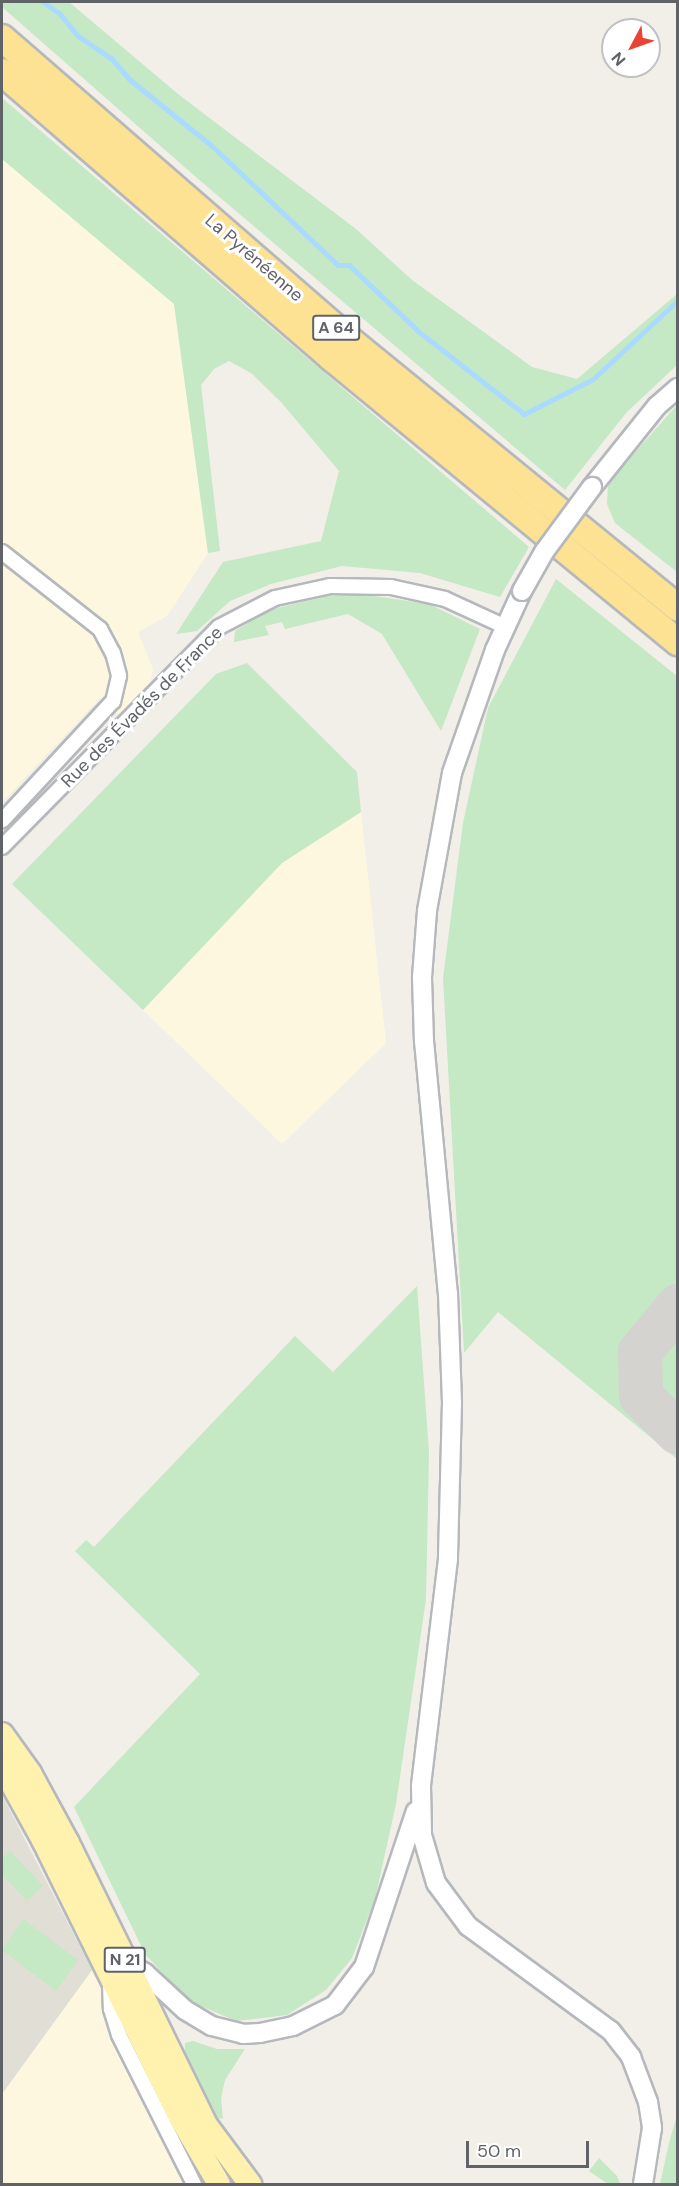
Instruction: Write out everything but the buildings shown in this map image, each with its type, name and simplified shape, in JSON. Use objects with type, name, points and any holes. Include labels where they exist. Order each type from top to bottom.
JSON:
[{"type":"highway","name":"La Pyrénéenne","points":[[2,39],[347,338],[678,608]]},
{"type":"highway","name":"La Pyrénéenne","points":[[2,72],[332,358],[678,642]]},
{"type":"main road","name":"N 21","points":[[2,1734],[30,1773],[118,1969],[181,2120],[219,2184]]},
{"type":"main road","name":"N 21","points":[[2,1766],[206,2125],[250,2184]]},
{"type":"street","points":[[643,2184],[652,2128],[648,2102],[631,2057],[611,2031],[468,1926],[448,1903],[436,1883],[422,1835],[420,1798],[448,1559],[452,1403],[448,1304],[424,1041],[426,922],[435,848],[452,773],[506,627],[522,591],[544,552],[592,487],[657,406],[678,387]]},
{"type":"street","points":[[2,552],[100,629],[113,653],[119,676],[113,701],[2,821]]},
{"type":"street","name":"Rue des Évadés de France","points":[[2,847],[219,627],[275,598],[330,586],[391,587],[445,599],[506,627]]},
{"type":"street","points":[[194,2184],[119,2035],[111,2009],[118,1969],[145,1973],[185,2010],[212,2026],[243,2034],[293,2026],[335,2005],[364,1967],[377,1936],[420,1798]]},
{"type":"shaded area","points":[[2,159],[174,304],[208,553],[167,616],[138,632],[153,669],[150,683],[119,716],[99,699],[2,802]]},
{"type":"shaded area","points":[[361,812],[386,1043],[282,1144],[143,1010],[282,863]]},
{"type":"shaded area","points":[[2,1795],[92,1970],[2,2094]]},
{"type":"shaded area","points":[[92,1970],[200,2184],[2,2184],[2,2094]]},
{"type":"green space","points":[[2,2],[69,2],[178,94],[356,229],[412,280],[532,367],[577,379],[677,294],[677,365],[626,413],[565,490],[197,178],[2,7]]},
{"type":"green space","points":[[2,98],[529,547],[500,597],[420,573],[342,566],[271,584],[230,601],[197,631],[176,634],[223,562],[321,541],[339,471],[281,402],[251,373],[229,361],[214,369],[201,385],[220,551],[208,553],[174,304],[2,159]]},
{"type":"green space","points":[[677,405],[677,572],[615,523],[607,504],[608,483]]},
{"type":"green space","points":[[556,579],[677,676],[677,1459],[498,1312],[464,1353],[443,978],[463,823],[488,708]]},
{"type":"green space","points":[[331,595],[374,596],[429,604],[480,629],[441,731],[382,634],[348,614],[285,629],[282,622],[265,626],[269,635],[234,642],[235,631],[269,610]]},
{"type":"green space","points":[[247,663],[357,772],[361,812],[282,863],[143,1010],[12,884],[216,674]]},
{"type":"green space","points":[[417,1286],[429,1452],[426,1599],[396,1804],[375,1899],[352,1958],[326,1990],[287,2015],[236,2021],[187,2000],[145,1954],[74,1807],[200,1674],[75,1551],[86,1540],[94,1547],[295,1336],[333,1372]]},
{"type":"green space","points":[[10,1851],[43,1886],[27,1901],[2,1875],[2,1859]]},
{"type":"green space","points":[[23,1919],[78,1960],[56,1991],[2,1950]]},
{"type":"green space","points":[[193,2041],[217,2049],[245,2049],[225,2080],[221,2098],[223,2119],[218,2118],[185,2051],[185,2043]]},
{"type":"green space","points":[[677,2115],[677,2184],[660,2184],[669,2143]]},
{"type":"green space","points":[[599,2158],[617,2176],[620,2184],[608,2184],[589,2171]]},
{"type":"waterway","points":[[43,2],[60,14],[78,36],[111,58],[129,79],[212,146],[338,265],[349,265],[418,331],[524,414],[593,379],[678,300]]},
{"type":"taxiway","points":[[678,1306],[640,1352],[641,1396],[678,1433]]}]
